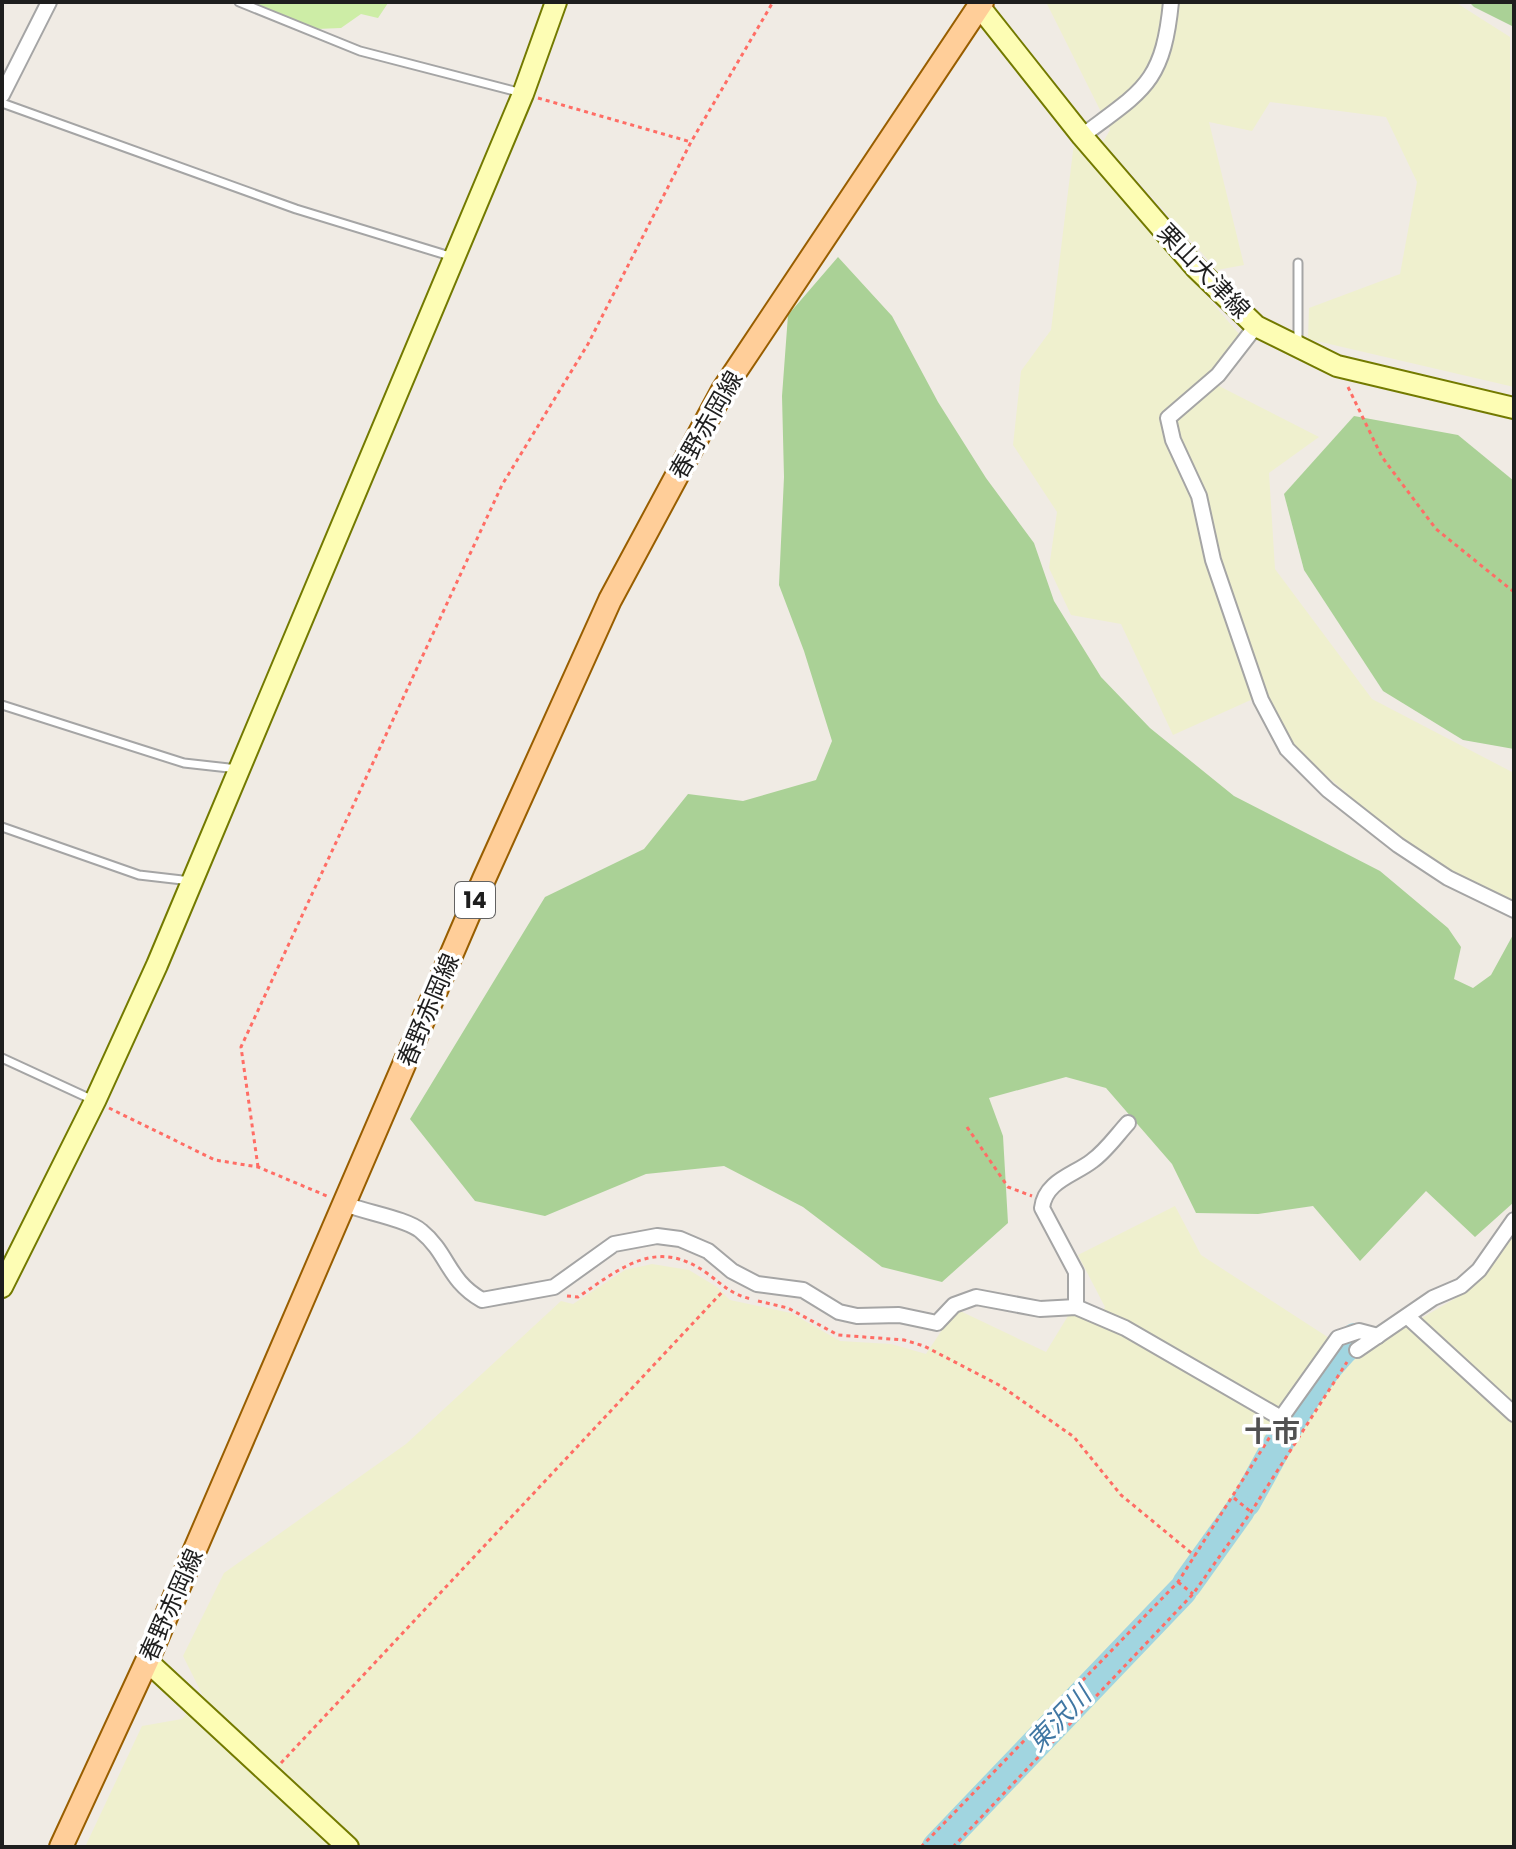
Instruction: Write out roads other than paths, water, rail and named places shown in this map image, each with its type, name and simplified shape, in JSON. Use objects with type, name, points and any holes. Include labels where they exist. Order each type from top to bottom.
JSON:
[{"type":"main road","name":"春野赤岡線","points":[[61,1847],[147,1661],[484,879],[610,600],[723,390],[979,3]]},
{"type":"street","points":[[2,95],[49,2]]},
{"type":"street","points":[[2,1287],[95,1101],[191,881],[523,94],[556,2]]},
{"type":"street","points":[[1082,136],[1141,92],[1157,70],[1171,2]]},
{"type":"street","name":"栗山大津線","points":[[979,3],[1082,136],[1195,267],[1256,326],[1337,366],[1514,408]]},
{"type":"street","points":[[1256,326],[1218,375],[1168,418],[1173,440],[1199,496],[1213,560],[1261,700],[1287,749],[1328,790],[1398,845],[1448,878],[1514,910]]},
{"type":"street","points":[[1076,1307],[1076,1272],[1042,1208],[1043,1198],[1062,1178],[1092,1161],[1128,1123]]},
{"type":"street","points":[[345,1204],[419,1228],[439,1250],[453,1277],[482,1300],[554,1287],[614,1244],[657,1236],[680,1239],[708,1251],[757,1284],[803,1290],[839,1312],[857,1316],[899,1315],[937,1323],[954,1305],[976,1297],[1040,1309],[1076,1307],[1125,1328],[1281,1418],[1338,1338],[1359,1331],[1378,1336]]},
{"type":"street","points":[[1357,1350],[1433,1298],[1461,1286],[1479,1270],[1514,1220]]},
{"type":"street","points":[[1408,1317],[1514,1414]]},
{"type":"street","points":[[147,1661],[348,1847]]},
{"type":"lane","points":[[239,2],[360,51],[523,94]]},
{"type":"lane","points":[[2,103],[296,209],[453,257]]},
{"type":"lane","points":[[1298,263],[1298,348]]},
{"type":"lane","points":[[2,705],[184,763],[238,769]]},
{"type":"lane","points":[[2,827],[139,875],[191,881]]},
{"type":"lane","points":[[2,1058],[95,1101]]},
{"type":"waterway","name":"東沢川","points":[[1246,1502],[1308,1394],[1355,1338]]},
{"type":"waterway","name":"東沢川","points":[[1187,1584],[1240,1510]]},
{"type":"waterway","name":"東沢川","points":[[937,1847],[1182,1591]]},
{"type":"district","name":"十市","points":[[1272,1431]]}]
